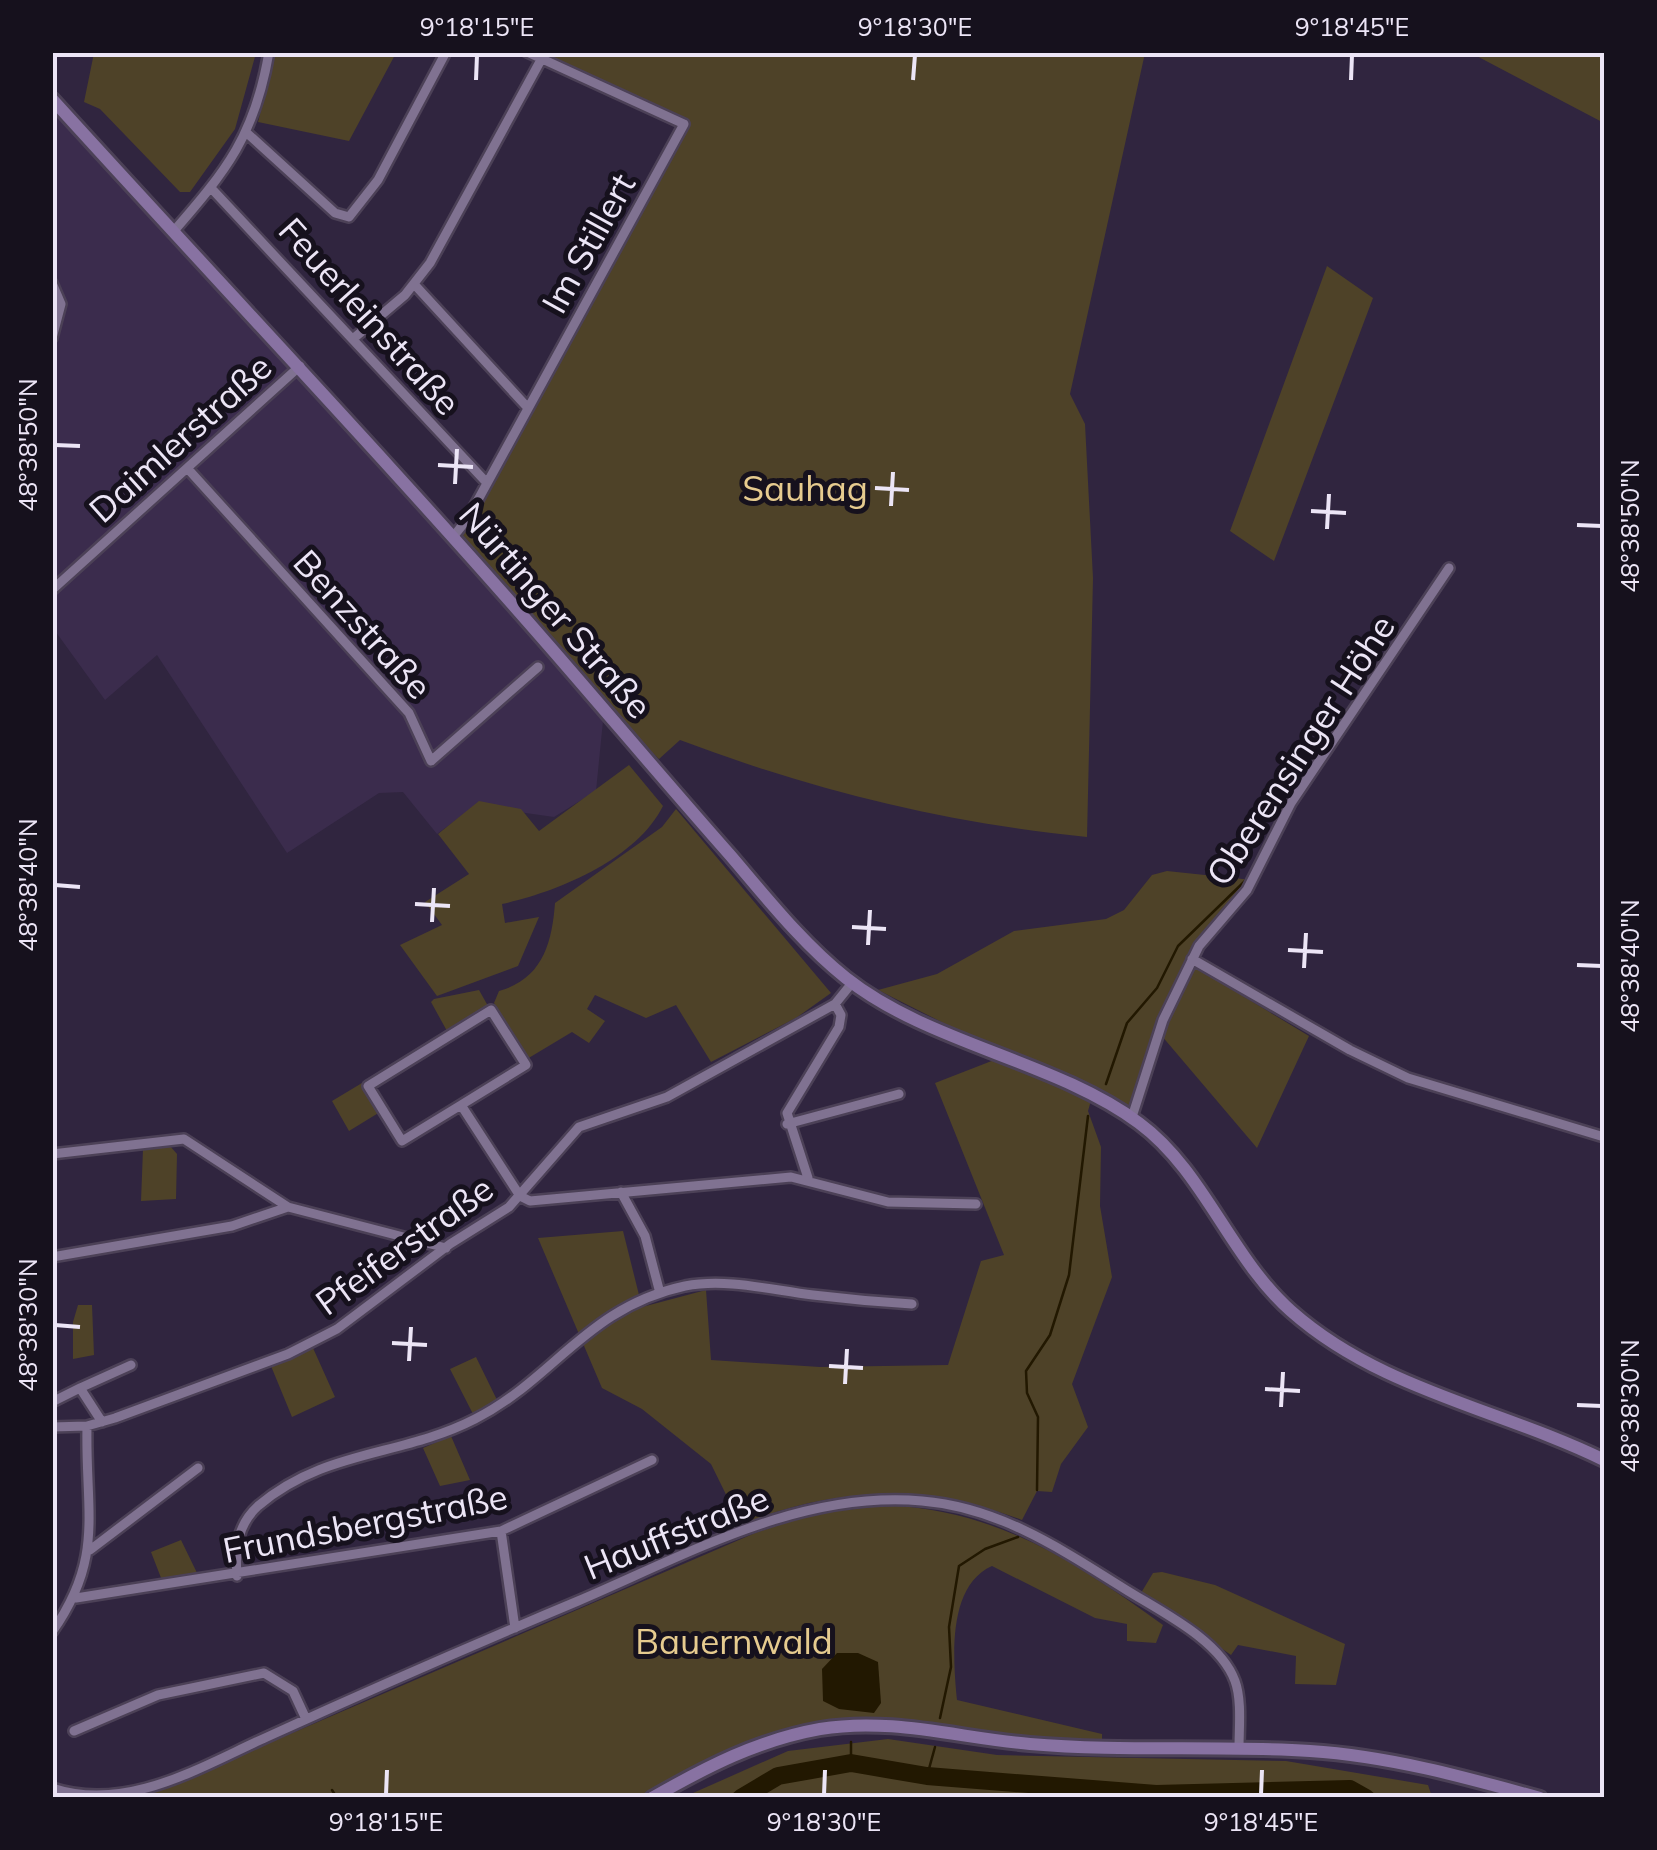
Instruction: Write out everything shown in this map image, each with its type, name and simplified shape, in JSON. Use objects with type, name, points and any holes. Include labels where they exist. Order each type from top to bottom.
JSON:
[{"type":"main road","name":"Nürtinger Straße","points":[[52,99],[300,366],[769,900],[852,983],[974,1046],[1132,1117],[1169,1151],[1252,1270],[1314,1330],[1377,1370],[1522,1424],[1604,1460]]},
{"type":"main road","points":[[652,1798],[737,1753],[795,1734],[844,1726],[896,1725],[1033,1744],[1239,1748],[1368,1758],[1540,1798]]},
{"type":"street","points":[[173,232],[211,188],[248,134],[269,52]]},
{"type":"street","points":[[248,134],[335,214],[348,217],[378,180],[446,52]]},
{"type":"street","name":"Im Stillert","points":[[453,537],[487,483],[684,124],[527,52]]},
{"type":"street","points":[[354,338],[414,284],[458,218],[542,58]]},
{"type":"street","name":"Feuerleinstraße","points":[[211,188],[487,483]]},
{"type":"street","points":[[52,283],[61,304],[52,338]]},
{"type":"street","points":[[414,284],[528,408]]},
{"type":"street","name":"Daimlerstraße","points":[[52,590],[300,366]]},
{"type":"street","name":"Benzstraße","points":[[188,468],[409,713],[431,761],[538,666]]},
{"type":"street","name":"Oberensinger Höhe","points":[[1132,1117],[1163,1020],[1192,959],[1209,932],[1248,890],[1290,803],[1449,568]]},
{"type":"street","points":[[1192,959],[1408,1078],[1604,1138]]},
{"type":"street","name":"Pfeiferstraße","points":[[52,1427],[102,1422],[318,1340],[358,1316],[520,1196],[579,1127],[667,1097],[836,1004],[852,983]]},
{"type":"street","points":[[808,1178],[787,1124],[791,1100],[839,1027],[841,1015],[836,1004]]},
{"type":"street","points":[[491,1010],[526,1066],[460,1105],[402,1140],[368,1086],[491,1010]]},
{"type":"street","points":[[787,1124],[899,1094]]},
{"type":"street","points":[[460,1105],[520,1196],[530,1201],[808,1178],[888,1202],[976,1204]]},
{"type":"street","points":[[52,1154],[184,1140],[288,1208],[446,1248]]},
{"type":"street","points":[[621,1192],[644,1236],[660,1293]]},
{"type":"street","points":[[52,1256],[232,1226],[288,1208]]},
{"type":"street","points":[[237,1576],[241,1530],[254,1510],[282,1488],[343,1458],[430,1438],[476,1419],[512,1396],[577,1338],[660,1293],[724,1283],[912,1304]]},
{"type":"street","points":[[52,1402],[131,1365]]},
{"type":"street","points":[[80,1388],[102,1422]]},
{"type":"street","points":[[52,1632],[76,1598],[90,1550],[85,1494],[87,1426]]},
{"type":"street","name":"Frundsbergstraße","points":[[76,1598],[237,1576],[501,1531],[652,1460]]},
{"type":"street","points":[[90,1550],[198,1468]]},
{"type":"street","name":"Hauffstraße","points":[[52,1788],[100,1797],[147,1788],[744,1531],[809,1509],[892,1499],[954,1505],[990,1515],[1068,1552],[1223,1657],[1236,1683],[1239,1748]]},
{"type":"street","points":[[501,1531],[515,1628]]},
{"type":"street","points":[[74,1732],[158,1695],[264,1673],[293,1691],[306,1719]]},
{"type":"shaded area","points":[[52,99],[601,706],[596,791],[554,817],[475,806],[437,834],[403,792],[379,793],[287,853],[157,655],[105,700],[53,628]]},
{"type":"shaded area","points":[[837,1653],[858,1653],[878,1662],[881,1703],[874,1713],[839,1709],[823,1701],[822,1669]]},
{"type":"green space","points":[[275,52],[396,53],[349,141],[258,122]]},
{"type":"green space","points":[[94,53],[256,53],[235,129],[190,192],[180,192],[100,109],[84,102]]},
{"type":"green space","name":"Sauhag","points":[[527,53],[1145,53],[1070,394],[1085,424],[1093,578],[1087,837],[982,823],[880,802],[779,774],[680,740],[659,759],[601,706],[453,537],[683,124]]},
{"type":"green space","points":[[1471,53],[1604,53],[1604,123]]},
{"type":"green space","points":[[1327,266],[1373,298],[1274,561],[1230,531]]},
{"type":"green space","points":[[629,765],[663,806],[651,825],[615,858],[593,871],[547,891],[502,904],[505,923],[539,917],[518,966],[437,996],[400,945],[442,925],[425,902],[469,874],[438,834],[479,801],[521,809],[539,831]]},
{"type":"green space","points":[[676,809],[831,993],[796,1018],[711,1062],[676,1005],[646,1018],[595,995],[587,1009],[605,1021],[589,1043],[572,1032],[527,1059],[494,1003],[499,991],[525,978],[542,958],[555,903],[662,827]]},
{"type":"green space","points":[[1167,871],[1252,880],[1190,958],[1129,1108],[1094,1090],[1088,1111],[1101,1147],[1100,1206],[1112,1277],[1072,1384],[1088,1427],[1061,1464],[1052,1492],[1037,1491],[1022,1520],[951,1500],[881,1494],[811,1503],[741,1525],[711,1464],[642,1409],[602,1388],[538,1238],[623,1231],[642,1307],[706,1290],[711,1360],[820,1367],[948,1365],[981,1261],[1004,1255],[935,1083],[1007,1055],[878,990],[937,974],[1014,931],[1106,919],[1124,910],[1152,875]]},
{"type":"green space","points":[[1195,967],[1309,1036],[1257,1148],[1161,1035]]},
{"type":"green space","points":[[479,990],[488,1006],[447,1031],[431,1002]]},
{"type":"green space","points":[[362,1083],[380,1112],[349,1131],[332,1101]]},
{"type":"green space","points":[[170,1146],[177,1154],[176,1199],[141,1201],[143,1149]]},
{"type":"green space","points":[[78,1305],[92,1305],[94,1355],[73,1359],[73,1322]]},
{"type":"green space","points":[[313,1348],[335,1397],[292,1417],[271,1366]]},
{"type":"green space","points":[[476,1357],[497,1400],[473,1414],[450,1369]]},
{"type":"green space","points":[[451,1436],[470,1480],[440,1486],[423,1448]]},
{"type":"green space","points":[[889,1505],[967,1518],[1001,1529],[1067,1561],[1163,1625],[1156,1643],[1127,1641],[1127,1624],[1095,1618],[992,1566],[977,1576],[967,1590],[960,1606],[954,1645],[957,1700],[1102,1734],[1102,1741],[1018,1739],[873,1720],[849,1721],[669,1782],[642,1797],[129,1798],[179,1782],[755,1533],[811,1514]]},
{"type":"green space","points":[[181,1540],[199,1577],[163,1583],[151,1552]]},
{"type":"green space","points":[[1153,1573],[1215,1585],[1345,1644],[1336,1685],[1295,1684],[1296,1656],[1238,1645],[1231,1655],[1141,1593]]},
{"type":"green space","name":"Bauernwald","points":[[888,1739],[997,1755],[1286,1761],[1428,1785],[1432,1797],[684,1797],[788,1751]]},
{"type":"waterway","points":[[1106,1084],[1127,1023],[1157,988],[1178,946],[1247,879]]},
{"type":"waterway","points":[[1037,1490],[1038,1417],[1027,1393],[1026,1371],[1050,1335],[1069,1275],[1088,1116]]},
{"type":"waterway","points":[[940,1718],[951,1667],[949,1627],[959,1566],[985,1549],[1018,1537]]},
{"type":"waterway","points":[[851,1742],[851,1763]]},
{"type":"waterway","points":[[927,1776],[935,1747]]},
{"type":"waterway","points":[[741,1798],[778,1776],[851,1763],[927,1776],[1156,1794],[1350,1789],[1366,1798]]},
{"type":"waterway","points":[[332,1790],[337,1798]]}]
